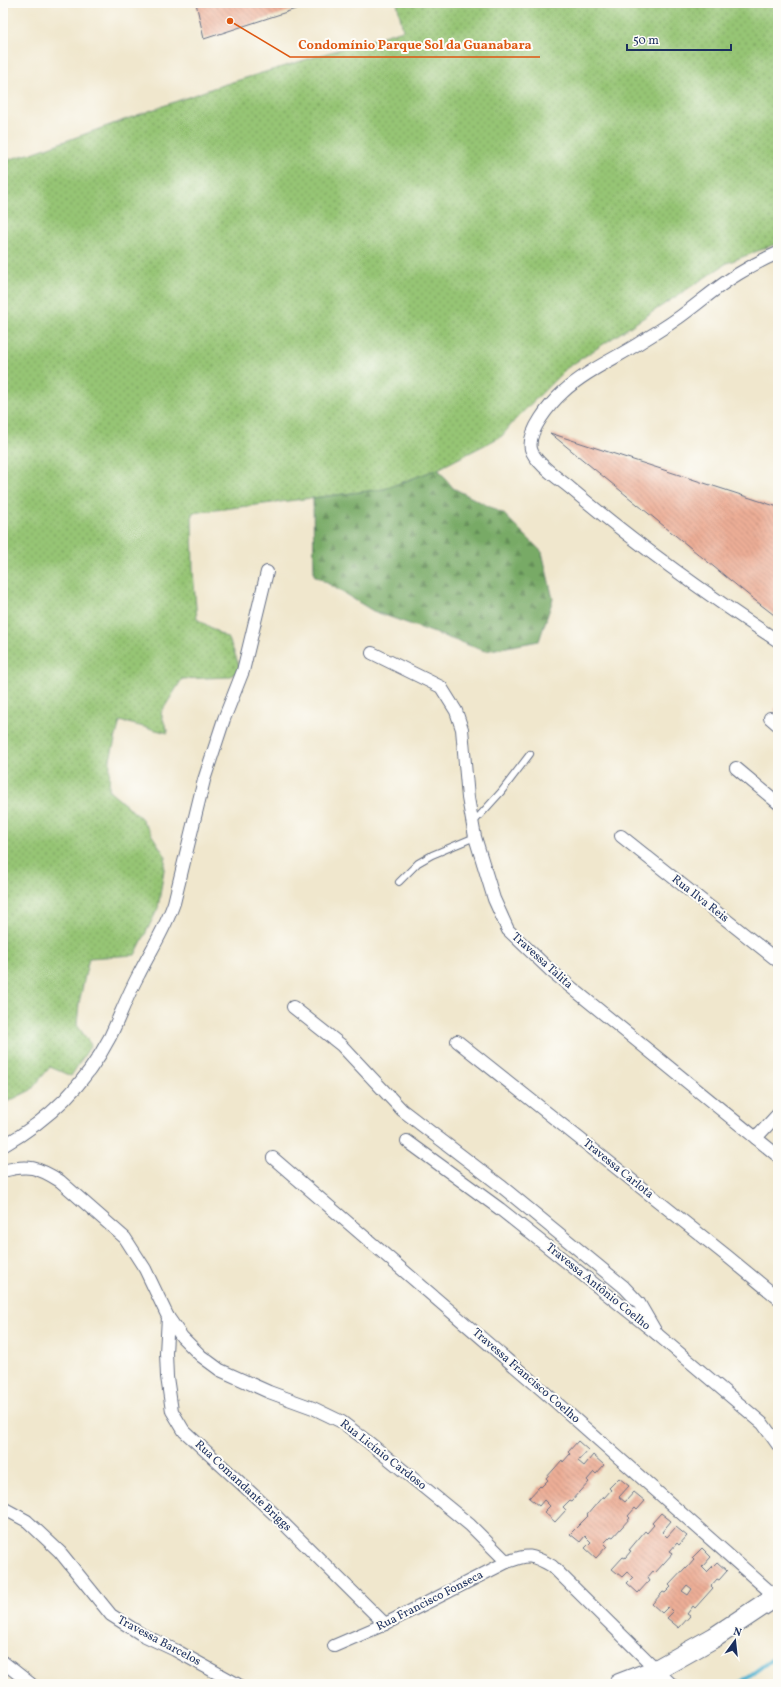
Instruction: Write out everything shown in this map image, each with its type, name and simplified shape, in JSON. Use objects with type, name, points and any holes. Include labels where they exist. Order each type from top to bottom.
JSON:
[{"type":"main road","points":[[619,1684],[658,1669],[715,1637],[777,1596]]},
{"type":"street","points":[[778,253],[737,274],[687,312],[643,341],[590,372],[564,392],[548,408],[538,423],[532,438],[531,449],[534,456],[544,466],[585,501],[730,610],[778,642]]},
{"type":"street","points":[[3,1146],[28,1132],[47,1117],[68,1096],[93,1067],[110,1037],[139,973],[168,922],[174,904],[204,780],[224,719],[243,671],[267,572]]},
{"type":"street","name":"Travessa Talita","points":[[372,653],[441,687],[456,711],[462,729],[472,824],[475,837],[494,899],[508,930],[550,970],[778,1156]]},
{"type":"street","points":[[736,768],[778,803]]},
{"type":"street","name":"Rua Ilva Reis","points":[[621,836],[778,961]]},
{"type":"street","points":[[293,1006],[341,1045],[402,1110],[502,1186],[624,1287],[639,1303],[657,1334]]},
{"type":"street","name":"Travessa Carlota","points":[[457,1041],[778,1298]]},
{"type":"street","points":[[756,1138],[778,1114]]},
{"type":"street","name":"Travessa Antônio Coelho","points":[[407,1141],[500,1209],[657,1334],[763,1424],[778,1445]]},
{"type":"street","name":"Travessa Francisco Coelho","points":[[273,1158],[549,1396],[777,1596]]},
{"type":"street","name":"Rua Licínio Cardoso","points":[[3,1171],[19,1167],[32,1167],[48,1173],[60,1180],[124,1238],[145,1269],[168,1317],[182,1337],[201,1356],[220,1370],[269,1392],[313,1408],[342,1422],[470,1525],[507,1562]]},
{"type":"street","points":[[524,1228],[537,1215]]},
{"type":"street","name":"Rua Comandante Briggs","points":[[168,1317],[166,1353],[172,1410],[184,1431],[272,1512],[385,1624]]},
{"type":"street","name":"Travessa Barcelos","points":[[3,1508],[27,1521],[60,1552],[111,1615],[141,1634],[175,1650],[237,1684]]},
{"type":"street","name":"Rua Francisco Fonseca","points":[[334,1646],[385,1624],[507,1562],[525,1556],[537,1558],[552,1566],[658,1669]]},
{"type":"street","points":[[3,1662],[30,1684]]},
{"type":"street","points":[[658,1669],[671,1684]]},
{"type":"lane","points":[[472,824],[501,792],[530,754]]},
{"type":"lane","points":[[399,882],[418,863],[432,855],[475,837]]},
{"type":"green space","points":[[397,3],[778,3],[778,243],[727,263],[567,368],[514,421],[502,436],[438,469],[384,489],[192,513],[193,571],[197,619],[229,639],[241,670],[229,677],[182,679],[161,713],[168,733],[120,721],[110,759],[109,791],[141,818],[166,857],[158,908],[135,955],[89,958],[79,1003],[77,1025],[91,1045],[71,1076],[50,1067],[31,1090],[3,1104],[3,161],[32,153],[216,87],[403,30]]},
{"type":"green space","points":[[438,469],[453,488],[504,514],[542,552],[553,599],[539,641],[485,651],[373,611],[314,575],[313,498],[384,489]]},
{"type":"building","points":[[196,3],[314,3],[204,39]]},
{"type":"building","points":[[550,433],[778,507],[778,618],[752,598]]},
{"type":"building","points":[[778,704],[778,713],[774,710]]},
{"type":"building","points":[[578,1441],[588,1450],[578,1461],[584,1466],[593,1455],[604,1465],[596,1474],[594,1472],[587,1480],[589,1482],[572,1501],[570,1500],[563,1507],[566,1510],[555,1522],[544,1512],[550,1506],[544,1500],[539,1506],[529,1498],[548,1480],[546,1478],[562,1460],[563,1462],[570,1454],[568,1452]]},
{"type":"building","points":[[619,1478],[629,1486],[619,1497],[625,1502],[634,1492],[645,1501],[637,1510],[635,1508],[628,1516],[630,1518],[613,1537],[611,1536],[604,1543],[607,1546],[596,1558],[585,1548],[591,1542],[585,1536],[580,1542],[570,1534],[588,1516],[587,1515],[603,1496],[604,1498],[611,1490],[609,1488]]},
{"type":"building","points":[[661,1513],[671,1521],[662,1532],[667,1537],[676,1527],[687,1536],[679,1545],[677,1543],[670,1551],[673,1553],[655,1573],[653,1571],[647,1578],[649,1581],[638,1593],[627,1583],[633,1577],[627,1572],[622,1577],[612,1569],[623,1557],[625,1558],[631,1551],[629,1550],[645,1531],[647,1533],[654,1525],[652,1523]]},
{"type":"building","points":[[702,1548],[711,1557],[702,1567],[707,1572],[717,1562],[727,1571],[719,1580],[717,1579],[711,1586],[713,1588],[695,1608],[693,1606],[687,1614],[690,1616],[679,1628],[667,1618],[673,1612],[668,1607],[662,1613],[652,1604],[663,1592],[665,1593],[671,1587],[669,1585],[694,1560],[692,1558]],"holes":[[[687,1585],[692,1589],[688,1595],[682,1591]]]},
{"type":"waterway","points":[[738,1684],[778,1655]]},
{"type":"place","name":"Condomínio Parque Sol da Guanabara","points":[[230,21]]}]
